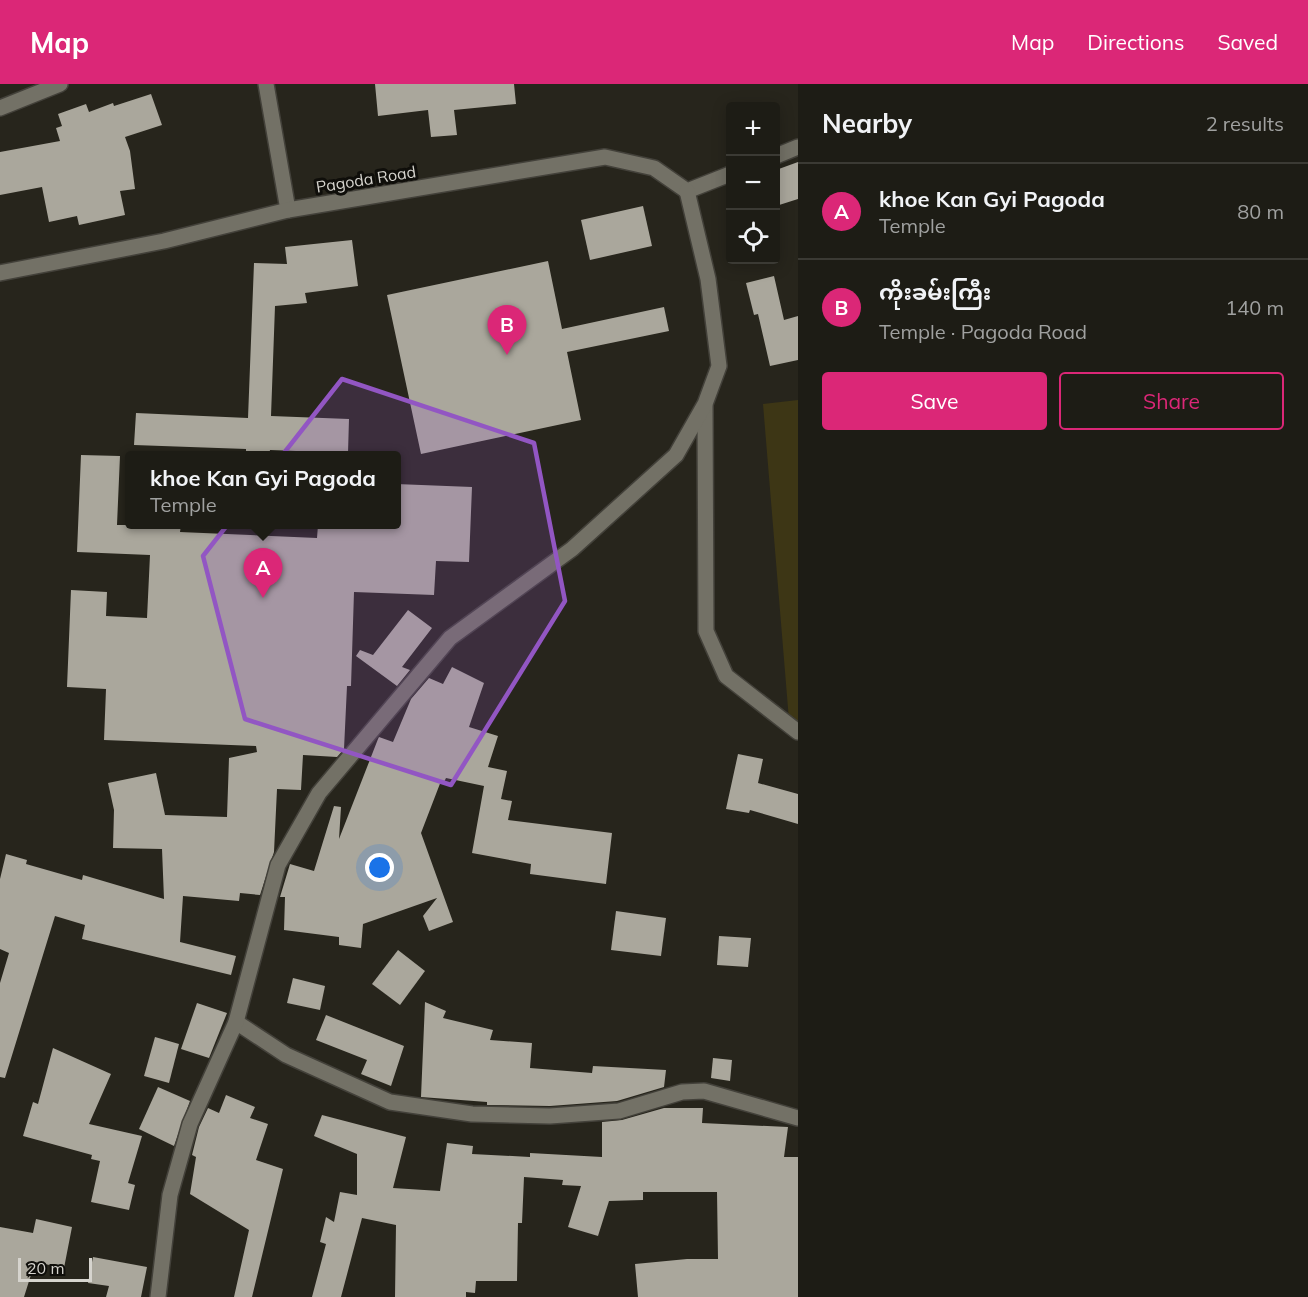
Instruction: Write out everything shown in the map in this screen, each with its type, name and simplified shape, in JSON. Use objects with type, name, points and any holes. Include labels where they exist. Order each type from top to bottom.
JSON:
[{"type":"street","points":[[0,108],[60,84]]},
{"type":"street","points":[[266,84],[288,210]]},
{"type":"street","points":[[780,154],[798,147]]},
{"type":"street","name":"Pagoda Road","points":[[0,273],[164,241],[288,210],[605,157],[654,168],[687,191]]},
{"type":"street","points":[[158,1297],[170,1195],[184,1144],[190,1124],[236,1022],[278,865],[319,793],[450,638],[572,549],[676,455],[705,404],[719,366],[708,279],[687,191],[726,176]]},
{"type":"street","points":[[705,404],[706,631],[726,676],[798,732]]},
{"type":"street","points":[[236,1022],[286,1055],[390,1102],[472,1114],[550,1116],[619,1111],[682,1092],[704,1091],[798,1118]]},
{"type":"highlighted area","points":[[342,379],[534,443],[565,601],[451,785],[245,719],[203,556]]},
{"type":"shaded area","points":[[798,400],[798,727],[789,720],[763,404]]},
{"type":"building","points":[[375,84],[514,84],[516,104],[454,110],[457,135],[431,137],[428,110],[378,116]]},
{"type":"building","points":[[151,94],[162,125],[125,137],[130,151],[135,189],[120,191],[125,215],[79,225],[77,216],[49,222],[42,187],[0,195],[0,152],[60,141],[56,128],[62,126],[58,114],[86,104],[89,112],[113,103],[114,106]]},
{"type":"building","points":[[798,162],[798,199],[780,205],[780,169]]},
{"type":"building","points":[[643,206],[652,246],[590,260],[581,220]]},
{"type":"building","points":[[352,240],[358,286],[305,293],[307,303],[275,306],[271,416],[349,419],[348,451],[246,451],[246,449],[134,445],[136,413],[248,418],[254,263],[287,264],[285,247]]},
{"type":"building","points":[[548,261],[562,329],[664,307],[669,331],[567,352],[581,420],[421,454],[387,295]]},
{"type":"building","points":[[774,276],[784,320],[798,316],[798,360],[770,366],[758,314],[754,315],[746,283]]},
{"type":"building","points":[[81,455],[120,456],[117,525],[125,525],[125,529],[180,529],[180,532],[317,538],[318,529],[401,529],[401,484],[472,487],[469,562],[436,561],[434,595],[354,592],[351,686],[347,686],[344,749],[337,757],[303,755],[301,790],[277,789],[274,852],[260,895],[240,893],[239,901],[183,896],[180,942],[236,956],[231,975],[82,939],[85,925],[55,916],[5,1078],[0,1077],[0,983],[9,953],[0,949],[0,879],[6,854],[27,860],[26,864],[82,880],[83,875],[164,899],[162,849],[113,848],[114,810],[108,783],[156,773],[165,815],[227,817],[229,758],[257,752],[256,746],[104,740],[106,689],[67,687],[71,590],[107,592],[106,616],[147,618],[150,555],[77,552]]},
{"type":"building","points":[[408,610],[432,628],[402,667],[410,670],[397,686],[356,656],[360,650],[373,655]]},
{"type":"building","points":[[452,667],[484,683],[469,727],[498,736],[488,767],[507,771],[501,799],[512,801],[508,820],[612,833],[606,884],[530,874],[531,864],[472,853],[484,786],[446,778],[444,782],[441,781],[421,833],[453,922],[429,931],[423,916],[437,898],[363,924],[361,948],[339,945],[339,937],[284,930],[285,897],[280,897],[290,864],[314,871],[334,806],[341,807],[339,839],[379,737],[393,742],[411,699],[429,678],[443,684]]},
{"type":"building","points":[[738,754],[763,759],[758,783],[798,794],[798,824],[750,810],[749,813],[726,809]]},
{"type":"building","points":[[616,911],[666,918],[661,956],[611,950]]},
{"type":"building","points":[[719,936],[751,938],[748,967],[717,965]]},
{"type":"building","points":[[398,950],[425,971],[400,1005],[372,984]]},
{"type":"building","points":[[293,978],[325,986],[320,1010],[287,1003]]},
{"type":"building","points":[[425,1002],[446,1011],[443,1018],[493,1030],[490,1040],[532,1043],[530,1068],[592,1073],[593,1066],[666,1070],[664,1087],[617,1101],[550,1106],[487,1105],[487,1102],[421,1097]]},
{"type":"building","points":[[197,1003],[227,1013],[209,1058],[181,1049]]},
{"type":"building","points":[[326,1015],[404,1046],[391,1086],[361,1074],[367,1060],[316,1040]]},
{"type":"building","points":[[155,1037],[179,1044],[169,1083],[144,1076]]},
{"type":"building","points":[[53,1048],[111,1074],[89,1124],[142,1136],[128,1183],[135,1185],[129,1210],[91,1202],[100,1161],[91,1159],[92,1155],[23,1136],[33,1102],[38,1104]]},
{"type":"building","points":[[713,1058],[732,1060],[730,1081],[711,1078]]},
{"type":"building","points":[[158,1087],[190,1101],[174,1146],[139,1129]]},
{"type":"building","points":[[226,1095],[255,1107],[250,1118],[268,1124],[256,1160],[283,1169],[252,1297],[234,1297],[249,1230],[190,1194],[196,1157],[192,1155],[199,1127],[208,1108],[219,1113]]},
{"type":"building","points":[[664,1108],[703,1108],[702,1123],[788,1127],[784,1157],[798,1157],[798,1297],[638,1297],[635,1264],[687,1259],[718,1259],[717,1192],[643,1192],[643,1200],[609,1201],[598,1236],[568,1227],[581,1186],[562,1185],[563,1180],[524,1177],[522,1223],[518,1223],[517,1281],[476,1281],[475,1293],[466,1292],[466,1297],[395,1297],[396,1225],[362,1218],[341,1297],[312,1297],[326,1244],[320,1242],[326,1217],[334,1222],[340,1192],[357,1195],[357,1154],[314,1136],[322,1115],[406,1137],[393,1188],[440,1191],[447,1143],[473,1146],[472,1154],[530,1157],[530,1153],[602,1157],[602,1122],[622,1120]]},
{"type":"building","points":[[36,1219],[72,1227],[64,1268],[35,1262],[24,1297],[0,1297],[0,1227],[33,1233]]},
{"type":"building","points":[[93,1257],[147,1267],[141,1297],[106,1297],[109,1286],[88,1283]]},
{"type":"place","name":"ကိုးခမ်းကြီး","points":[[507,355]]},
{"type":"place","name":"khoe Kan Gyi Pagoda","points":[[263,598]]}]
